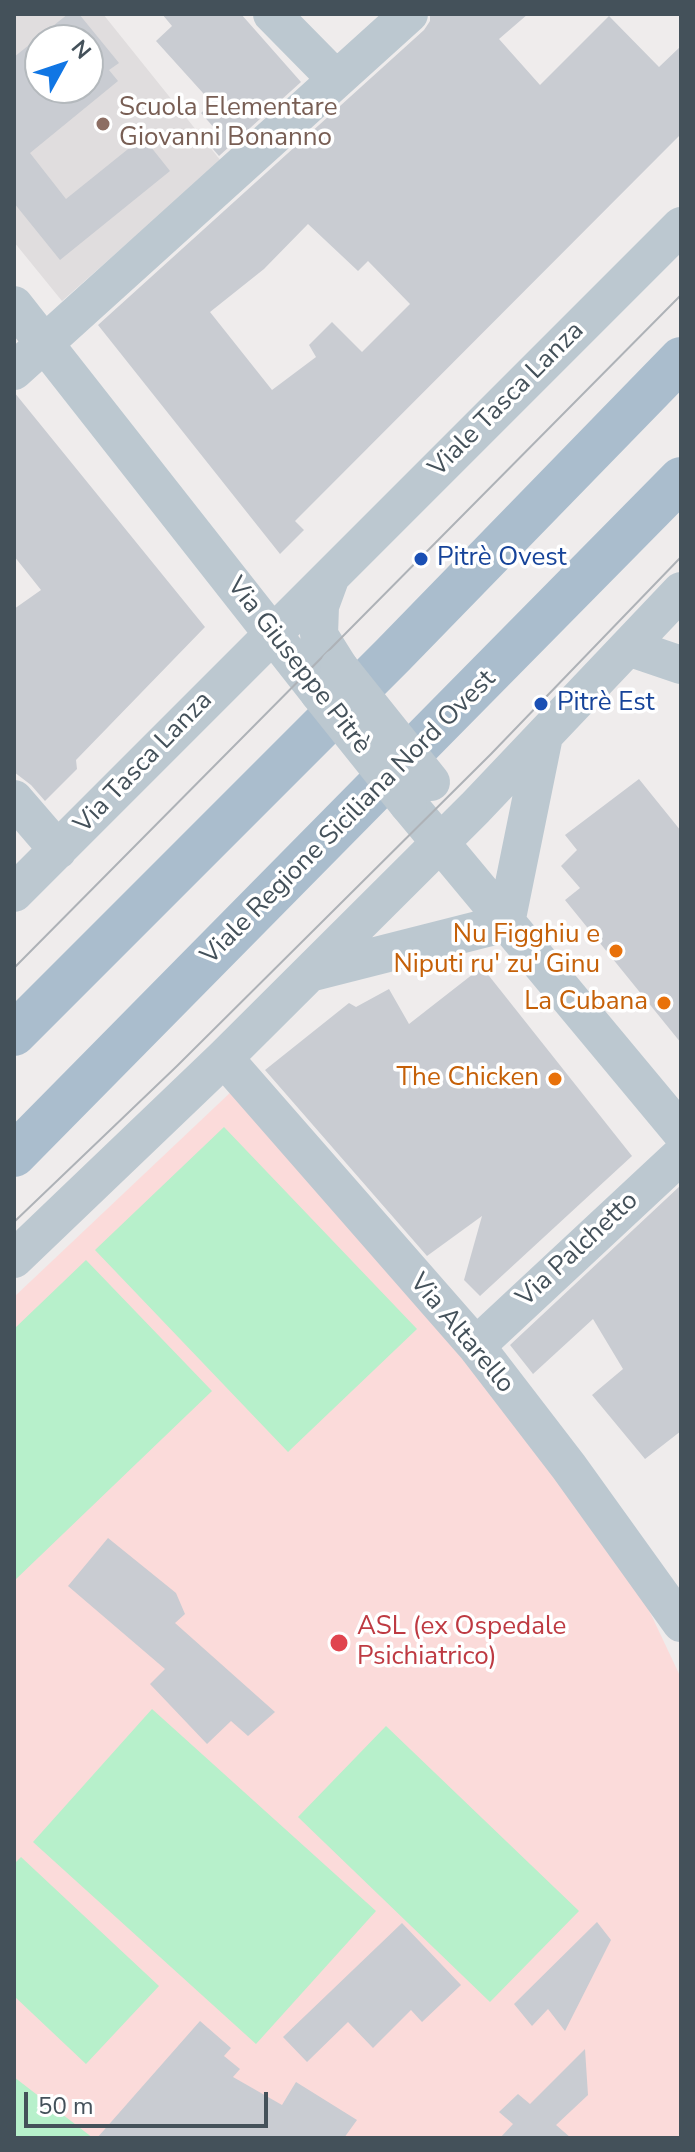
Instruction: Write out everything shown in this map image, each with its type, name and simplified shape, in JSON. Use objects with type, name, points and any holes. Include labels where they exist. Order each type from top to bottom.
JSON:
[{"type":"main road","points":[[14,1034],[393,655],[681,359]]},
{"type":"main road","name":"Viale Regione Siciliana Nord Ovest","points":[[14,1155],[681,479]]},
{"type":"street","points":[[272,14],[335,78]]},
{"type":"street","points":[[14,371],[409,14]]},
{"type":"street","name":"Viale Tasca Lanza","points":[[332,574],[681,226]]},
{"type":"street","name":"Via Giuseppe Pitrè","points":[[14,305],[273,633],[329,680],[420,793],[440,843],[681,1132]]},
{"type":"street","points":[[273,633],[332,574]]},
{"type":"street","name":"Via Giuseppe Pitrè","points":[[329,680],[319,635],[320,606],[332,574]]},
{"type":"street","points":[[14,1259],[224,1058],[475,808],[681,591]]},
{"type":"street","name":"Via Tasca Lanza","points":[[14,893],[273,633]]},
{"type":"street","points":[[628,647],[681,665]]},
{"type":"street","points":[[311,972],[506,923],[544,736]]},
{"type":"street","name":"Via Giuseppe Pitrè","points":[[420,793],[475,808]]},
{"type":"street","points":[[14,799],[58,850]]},
{"type":"street","name":"Via Altarello","points":[[224,1058],[476,1346],[569,1467],[681,1623]]},
{"type":"street","name":"Via Palchetto","points":[[476,1346],[681,1155]]},
{"type":"shaded area","name":"Scuola Elementare Giovanni Bonanno","points":[[14,14],[103,14],[221,161],[62,301],[14,242]]},
{"type":"shaded area","name":"ASL (ex Ospedale Psichiatrico)","points":[[233,1090],[434,1322],[538,1454],[648,1608],[681,1678],[681,2138],[14,2138],[14,1297]]},
{"type":"green space","points":[[224,1127],[417,1329],[288,1452],[95,1250]]},
{"type":"green space","points":[[86,1260],[212,1391],[14,1581],[14,1329]]},
{"type":"green space","points":[[152,1709],[376,1911],[256,2044],[33,1842]]},
{"type":"green space","points":[[386,1726],[579,1911],[490,2002],[298,1817]]},
{"type":"green space","points":[[21,1857],[159,1986],[86,2064],[14,1996],[14,1864]]},
{"type":"green space","points":[[14,2077],[93,2138],[14,2138]]},
{"type":"building","points":[[68,14],[79,14],[87,24],[55,24]]},
{"type":"building","points":[[162,14],[241,14],[301,82],[219,156],[205,140],[216,130],[201,113],[212,103],[156,41],[172,26]]},
{"type":"building","points":[[430,14],[528,14],[499,39],[540,85],[609,16],[659,67],[681,46],[681,134],[295,521],[304,530],[280,554],[98,325],[424,30],[430,21]],"holes":[[[308,224],[358,271],[368,261],[410,304],[362,352],[332,322],[309,345],[316,357],[272,390],[210,312],[264,269]]]},
{"type":"building","points":[[104,45],[119,63],[109,70],[118,81],[104,92]]},
{"type":"building","points":[[24,49],[24,104],[90,104],[30,153],[66,199],[143,137],[170,171],[60,260],[14,203],[14,57]]},
{"type":"building","points":[[14,392],[205,627],[76,760],[77,769],[45,801],[14,772],[14,609],[41,590],[14,556]]},
{"type":"building","points":[[639,779],[681,831],[681,1043],[565,900],[580,888],[561,866],[577,850],[565,835]]},
{"type":"building","points":[[482,967],[632,1156],[480,1296],[464,1280],[482,1216],[427,1256],[265,1070],[349,1003],[356,1007],[389,989],[409,1024]]},
{"type":"building","points":[[681,1185],[681,1431],[645,1459],[592,1395],[623,1369],[593,1319],[533,1374],[510,1345]]},
{"type":"building","points":[[108,1538],[176,1593],[185,1614],[175,1623],[275,1712],[248,1736],[231,1721],[207,1744],[150,1684],[165,1669],[68,1586]]},
{"type":"building","points":[[597,1922],[611,1940],[565,2031],[548,2009],[532,2026],[514,2004]]},
{"type":"building","points":[[402,1923],[461,1985],[422,2022],[411,2010],[373,2048],[348,2022],[307,2062],[283,2037]]},
{"type":"building","points":[[200,2021],[231,2048],[224,2056],[240,2069],[233,2077],[282,2105],[296,2082],[357,2120],[344,2138],[97,2138]]},
{"type":"building","points":[[585,2049],[588,2095],[556,2125],[571,2138],[500,2138],[513,2124],[499,2112],[518,2094],[530,2104]]},
{"type":"tram line","points":[[14,968],[681,295]]},
{"type":"tram line","points":[[14,1222],[177,1066],[491,754],[681,557]]},
{"type":"place","name":"Scuola Elementare Giovanni Bonanno","points":[[103,124]]},
{"type":"place","name":"Pitrè Ovest","points":[[421,559]]},
{"type":"place","name":"Pitrè Est","points":[[541,704]]},
{"type":"place","name":"Nu Figghiu e Niputi ru' zu' Ginu","points":[[616,951]]},
{"type":"place","name":"La Cubana","points":[[664,1003]]},
{"type":"place","name":"The Chicken","points":[[555,1079]]},
{"type":"place","name":"ASL (ex Ospedale Psichiatrico)","points":[[339,1643]]}]
